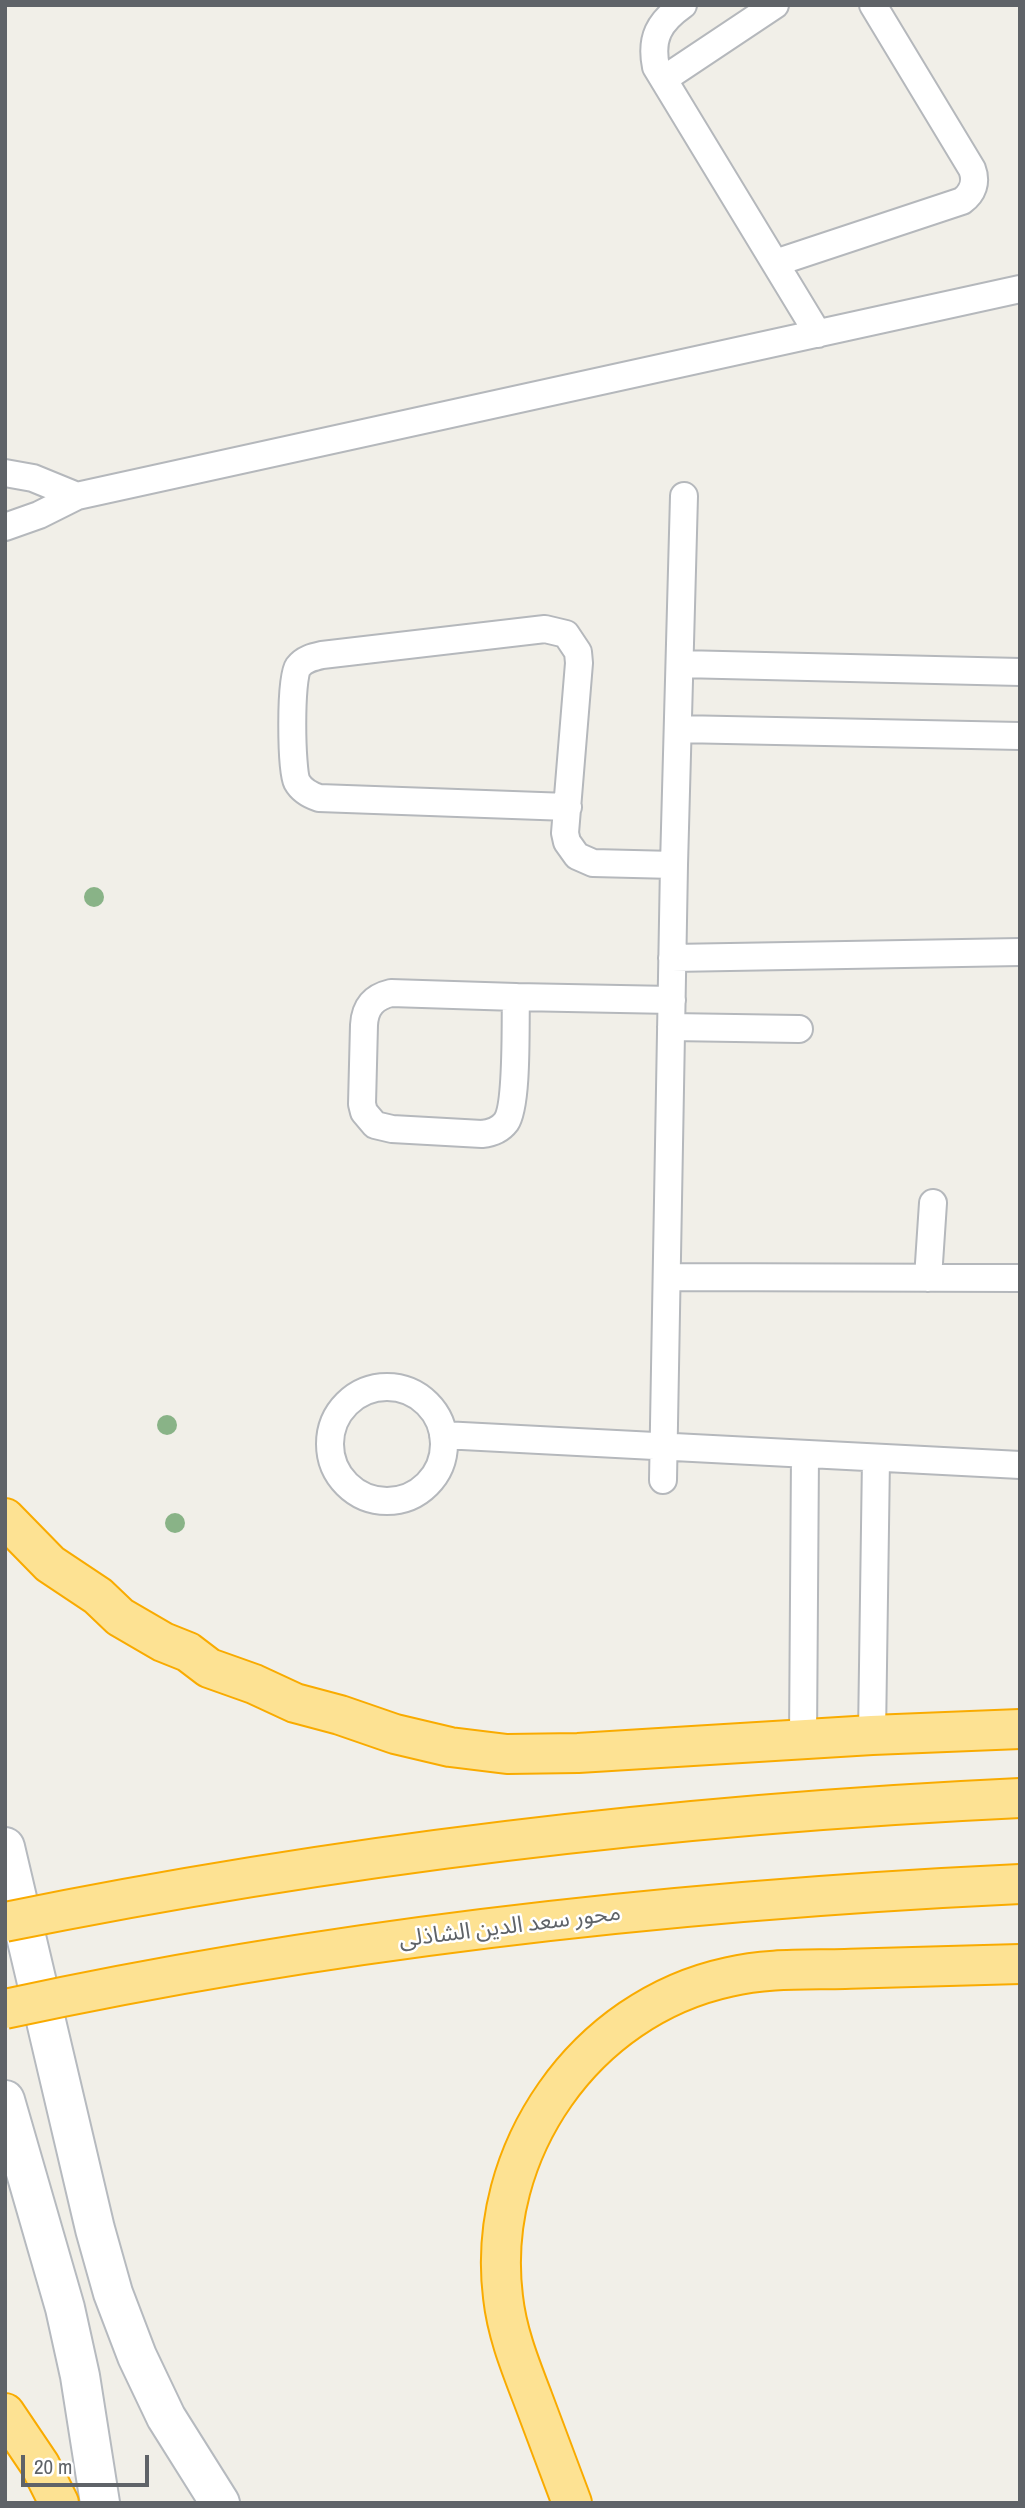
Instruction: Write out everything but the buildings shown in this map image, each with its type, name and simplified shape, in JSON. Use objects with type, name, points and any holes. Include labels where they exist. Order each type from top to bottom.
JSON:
[{"type":"highway","points":[[5,1518],[50,1564],[98,1596],[120,1617],[163,1642],[187,1652],[209,1668],[295,1703],[395,1734],[450,1747],[507,1754],[578,1753],[1020,1729]]},
{"type":"highway","points":[[5,1922],[287,1870],[505,1840],[751,1815],[1020,1798]]},
{"type":"highway","name":"محور سعد الدين الشاذلى","points":[[5,2009],[231,1967],[471,1931],[712,1904],[1020,1884]]},
{"type":"highway","points":[[572,2503],[510,2339],[503,2297],[500,2253],[505,2210],[513,2178],[533,2128],[555,2092],[582,2059],[614,2031],[649,2007],[687,1989],[728,1977],[770,1970],[1020,1964]]},
{"type":"highway","points":[[5,2413],[40,2465],[59,2503]]},
{"type":"main road","points":[[5,1847],[95,2229],[113,2293],[137,2356],[166,2417],[220,2503]]},
{"type":"main road","points":[[5,2100],[65,2308],[80,2376],[100,2503]]},
{"type":"lane","points":[[683,5],[660,25],[654,38],[656,67],[818,334]]},
{"type":"lane","points":[[664,79],[775,5]]},
{"type":"lane","points":[[775,263],[962,201],[972,190],[972,169],[873,5]]},
{"type":"lane","points":[[5,527],[77,496],[1020,289]]},
{"type":"lane","points":[[5,473],[33,478],[77,496]]},
{"type":"lane","points":[[663,1480],[674,865],[684,496]]},
{"type":"lane","points":[[568,807],[319,798],[311,795],[303,790],[295,775],[294,675],[304,661],[322,655],[545,629],[566,634],[578,652],[579,663],[568,807],[565,833],[567,842],[571,850],[585,861],[593,863],[674,865]]},
{"type":"lane","points":[[680,664],[1020,672]]},
{"type":"lane","points":[[678,729],[1020,736]]},
{"type":"lane","points":[[673,958],[1020,952]]},
{"type":"lane","points":[[516,997],[511,1112],[500,1128],[492,1133],[482,1134],[405,1130],[383,1128],[369,1119],[362,1104],[365,1016],[374,1000],[391,993],[672,1000]]},
{"type":"lane","points":[[671,1027],[799,1029]]},
{"type":"lane","points":[[928,1278],[933,1203]]},
{"type":"lane","points":[[667,1277],[1020,1278]]},
{"type":"lane","points":[[391,1387],[410,1392],[426,1402],[437,1417],[443,1435],[443,1454],[438,1471],[426,1487],[410,1497],[392,1502],[373,1500],[356,1492],[342,1479],[333,1462],[330,1444],[333,1425],[342,1409],[356,1396],[373,1388],[391,1387]]},
{"type":"lane","points":[[443,1435],[1020,1465]]},
{"type":"lane","points":[[803,1739],[805,1454]]},
{"type":"lane","points":[[873,1735],[876,1458]]}]
